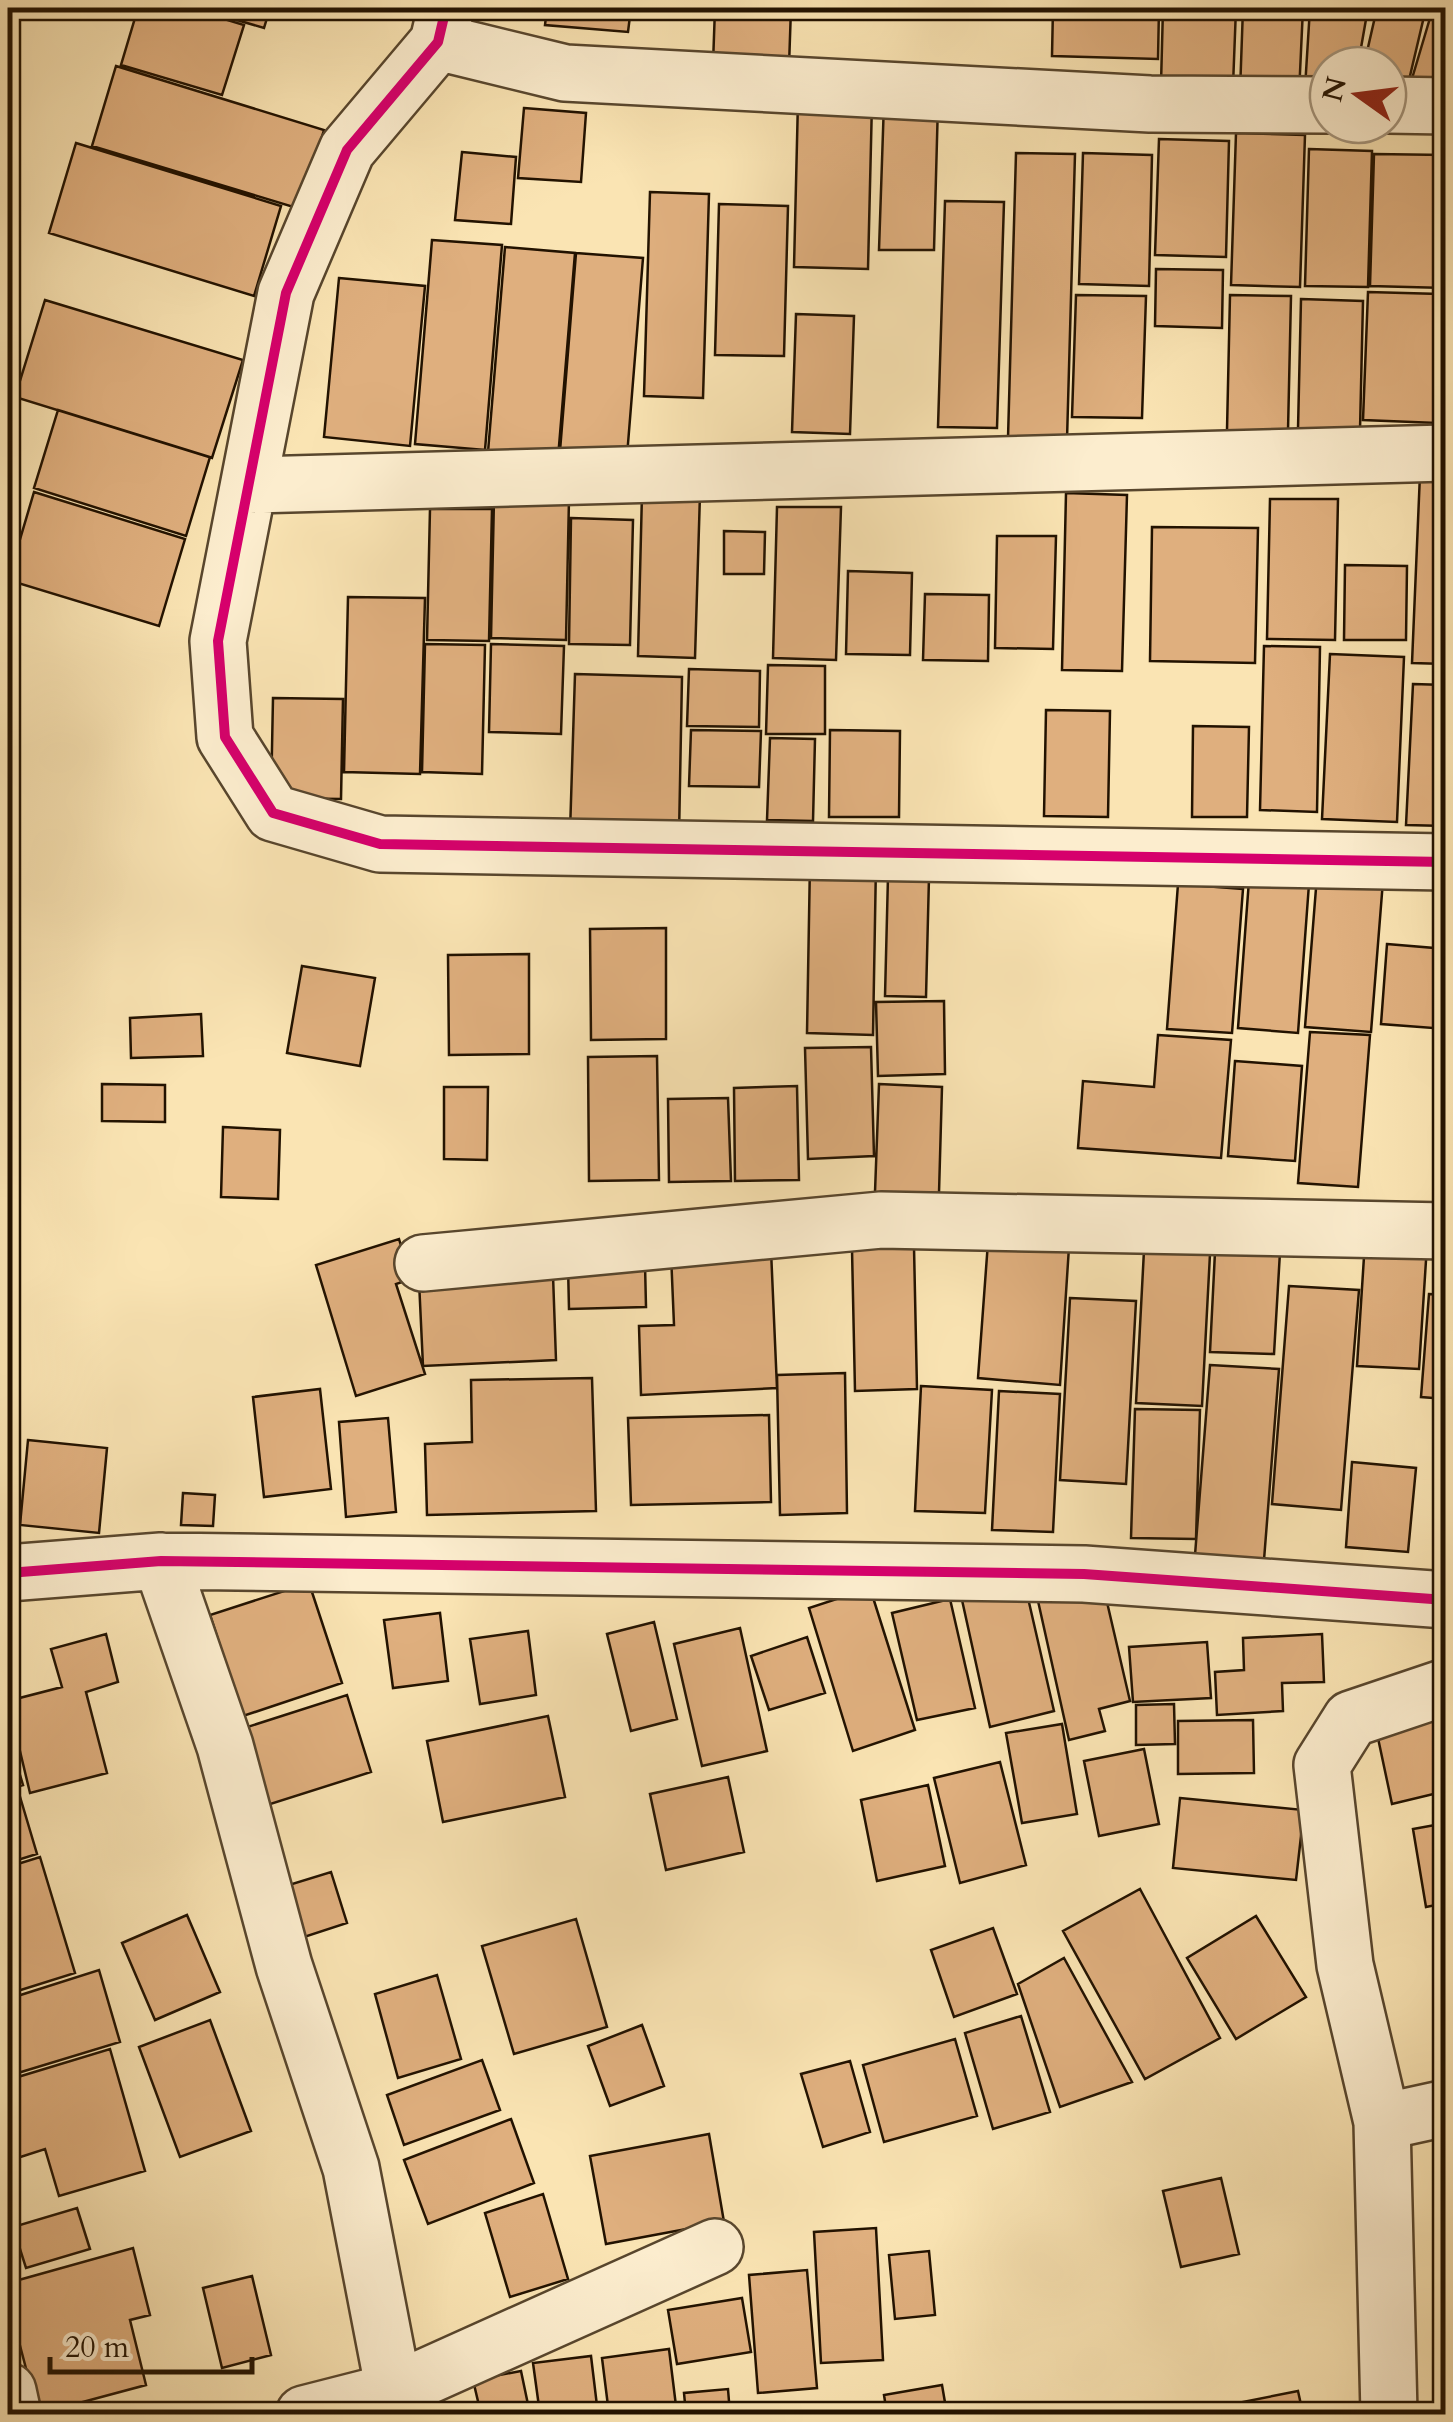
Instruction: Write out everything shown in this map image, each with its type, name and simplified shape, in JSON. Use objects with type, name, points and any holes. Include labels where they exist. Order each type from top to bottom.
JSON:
[{"type":"street","points":[[1308,105],[1150,104],[565,73],[442,24],[347,150],[286,293],[218,642],[225,737],[272,813],[380,844],[1446,862]]},
{"type":"street","points":[[1408,105],[1446,106]]},
{"type":"street","points":[[250,485],[1446,453]]},
{"type":"street","points":[[424,1264],[881,1220],[1446,1231]]},
{"type":"street","points":[[8,1573],[161,1561],[1084,1574],[1446,1600]]},
{"type":"street","points":[[161,1561],[226,1746],[284,1966],[351,2168],[394,2391]]},
{"type":"street","points":[[1389,2414],[1382,2122],[1345,1965],[1322,1765],[1350,1719],[1446,1687]]},
{"type":"street","points":[[1382,2122],[1446,2108]]},
{"type":"street","points":[[304,2414],[394,2391],[716,2247]]},
{"type":"street","points":[[8,2392],[13,2414]]},
{"type":"building","points":[[138,8],[188,8],[244,25],[222,95],[121,65]]},
{"type":"building","points":[[196,8],[270,8],[264,28]]},
{"type":"building","points":[[547,8],[631,8],[628,32],[545,25]]},
{"type":"building","points":[[715,8],[791,8],[789,66],[713,64]]},
{"type":"building","points":[[1053,8],[1159,8],[1158,59],[1052,56]]},
{"type":"building","points":[[1163,8],[1236,8],[1233,86],[1161,84]]},
{"type":"building","points":[[1243,8],[1303,8],[1299,94],[1240,92]]},
{"type":"building","points":[[1310,8],[1368,8],[1362,45],[1308,45],[1308,88],[1305,88]]},
{"type":"building","points":[[1377,8],[1426,8],[1409,80],[1408,45],[1369,45]]},
{"type":"building","points":[[1433,8],[1446,8],[1446,84],[1411,82]]},
{"type":"building","points":[[116,66],[324,130],[300,209],[92,146]]},
{"type":"building","points":[[798,100],[872,102],[868,269],[794,267]]},
{"type":"building","points":[[884,102],[938,103],[934,250],[879,250]]},
{"type":"building","points":[[524,108],[586,113],[581,182],[518,178]]},
{"type":"building","points":[[1236,133],[1305,135],[1300,287],[1231,285]]},
{"type":"building","points":[[1159,139],[1229,141],[1226,257],[1155,255]]},
{"type":"building","points":[[76,143],[281,206],[254,296],[49,233]]},
{"type":"building","points":[[1309,149],[1372,151],[1368,287],[1305,286]]},
{"type":"building","points":[[462,152],[516,157],[511,224],[455,220]]},
{"type":"building","points":[[1016,153],[1075,154],[1067,440],[1008,438]]},
{"type":"building","points":[[1083,153],[1152,155],[1149,286],[1079,284]]},
{"type":"building","points":[[1374,154],[1446,155],[1446,288],[1370,286]]},
{"type":"building","points":[[650,192],[709,194],[703,398],[644,396]]},
{"type":"building","points":[[945,201],[1004,202],[997,428],[938,427]]},
{"type":"building","points":[[719,204],[788,206],[784,356],[715,355]]},
{"type":"building","points":[[432,240],[502,245],[485,450],[415,444]]},
{"type":"building","points":[[505,247],[575,253],[558,458],[488,452]]},
{"type":"building","points":[[576,253],[643,258],[627,456],[560,451]]},
{"type":"building","points":[[1156,269],[1223,270],[1222,328],[1155,326]]},
{"type":"building","points":[[339,278],[425,286],[410,446],[324,437]]},
{"type":"building","points":[[1368,292],[1440,294],[1437,423],[1363,420]]},
{"type":"building","points":[[1076,295],[1146,296],[1142,418],[1072,417]]},
{"type":"building","points":[[1230,295],[1291,296],[1288,431],[1227,430]]},
{"type":"building","points":[[1301,299],[1363,301],[1360,430],[1298,429]]},
{"type":"building","points":[[45,300],[243,360],[212,458],[15,397]]},
{"type":"building","points":[[796,314],[854,316],[850,434],[792,432]]},
{"type":"building","points":[[58,410],[210,457],[186,536],[34,488]]},
{"type":"building","points":[[1420,474],[1446,475],[1446,664],[1412,663]]},
{"type":"building","points":[[34,492],[185,539],[159,626],[8,580]]},
{"type":"building","points":[[642,493],[700,494],[695,658],[638,656]]},
{"type":"building","points":[[1066,493],[1127,495],[1122,671],[1062,670]]},
{"type":"building","points":[[494,498],[569,499],[566,640],[491,638]]},
{"type":"building","points":[[1270,499],[1338,499],[1335,640],[1267,639]]},
{"type":"building","points":[[777,507],[841,507],[836,660],[773,658]]},
{"type":"building","points":[[430,509],[492,509],[489,641],[427,640]]},
{"type":"building","points":[[571,518],[633,520],[630,645],[569,644]]},
{"type":"building","points":[[1152,527],[1258,528],[1255,663],[1150,661]]},
{"type":"building","points":[[724,531],[765,532],[764,574],[724,574]]},
{"type":"building","points":[[997,536],[1056,536],[1053,649],[995,648]]},
{"type":"building","points":[[1345,565],[1407,566],[1406,640],[1344,640]]},
{"type":"building","points":[[848,571],[912,573],[910,655],[846,654]]},
{"type":"building","points":[[925,594],[989,595],[988,661],[923,660]]},
{"type":"building","points":[[348,597],[425,598],[420,774],[344,772]]},
{"type":"building","points":[[425,644],[485,645],[482,774],[422,772]]},
{"type":"building","points":[[491,644],[564,646],[561,734],[489,732]]},
{"type":"building","points":[[1264,646],[1320,647],[1317,812],[1260,810]]},
{"type":"building","points":[[1330,654],[1404,657],[1397,822],[1322,819]]},
{"type":"building","points":[[768,665],[825,666],[825,734],[766,734]]},
{"type":"building","points":[[689,669],[760,671],[759,727],[687,726]]},
{"type":"building","points":[[575,674],[682,677],[679,836],[570,832]]},
{"type":"building","points":[[1413,684],[1446,685],[1446,826],[1406,825]]},
{"type":"building","points":[[273,698],[343,699],[341,799],[271,798]]},
{"type":"building","points":[[1046,710],[1110,711],[1108,817],[1044,816]]},
{"type":"building","points":[[1193,726],[1249,727],[1247,817],[1192,817]]},
{"type":"building","points":[[691,730],[761,731],[759,787],[689,786]]},
{"type":"building","points":[[830,730],[900,731],[899,817],[829,817]]},
{"type":"building","points":[[770,738],[815,739],[813,821],[767,820]]},
{"type":"building","points":[[810,862],[876,863],[873,1035],[807,1033]]},
{"type":"building","points":[[1318,863],[1384,868],[1371,1032],[1305,1027]]},
{"type":"building","points":[[888,876],[929,877],[926,997],[885,996]]},
{"type":"building","points":[[1249,880],[1309,884],[1298,1033],[1238,1028]]},
{"type":"building","points":[[1178,884],[1243,889],[1232,1033],[1167,1029]]},
{"type":"building","points":[[666,928],[666,1039],[591,1040],[590,929]]},
{"type":"building","points":[[1387,944],[1446,949],[1446,1029],[1381,1024]]},
{"type":"building","points":[[529,954],[529,1054],[449,1055],[448,955]]},
{"type":"building","points":[[302,966],[375,978],[360,1066],[287,1053]]},
{"type":"building","points":[[944,1001],[945,1074],[878,1076],[876,1002]]},
{"type":"building","points":[[201,1014],[203,1056],[131,1058],[130,1018]]},
{"type":"building","points":[[1310,1032],[1370,1035],[1358,1187],[1298,1183]]},
{"type":"building","points":[[1158,1035],[1231,1040],[1221,1158],[1078,1148],[1083,1081],[1154,1087]]},
{"type":"building","points":[[871,1047],[874,1156],[808,1159],[805,1048]]},
{"type":"building","points":[[657,1056],[659,1180],[589,1181],[588,1057]]},
{"type":"building","points":[[1235,1061],[1302,1066],[1295,1161],[1228,1156]]},
{"type":"building","points":[[102,1084],[165,1085],[165,1122],[102,1121]]},
{"type":"building","points":[[879,1084],[942,1087],[939,1193],[875,1192]]},
{"type":"building","points":[[797,1086],[799,1180],[735,1181],[734,1088]]},
{"type":"building","points":[[444,1087],[488,1087],[487,1160],[444,1159]]},
{"type":"building","points":[[728,1098],[731,1181],[669,1182],[668,1099]]},
{"type":"building","points":[[223,1127],[280,1130],[278,1199],[221,1197]]},
{"type":"building","points":[[1145,1231],[1211,1235],[1202,1406],[1136,1403]]},
{"type":"building","points":[[1216,1232],[1281,1235],[1274,1354],[1210,1352]]},
{"type":"building","points":[[399,1239],[411,1279],[396,1284],[425,1374],[356,1396],[316,1265]]},
{"type":"building","points":[[1365,1241],[1427,1245],[1419,1369],[1357,1366]]},
{"type":"building","points":[[988,1242],[1069,1247],[1060,1385],[978,1378]]},
{"type":"building","points":[[914,1247],[917,1389],[855,1391],[852,1249]]},
{"type":"building","points":[[771,1250],[777,1388],[641,1395],[639,1326],[674,1325],[671,1254]]},
{"type":"building","points":[[645,1264],[646,1307],[569,1309],[568,1266]]},
{"type":"building","points":[[553,1275],[556,1360],[423,1366],[419,1281]]},
{"type":"building","points":[[1289,1286],[1359,1290],[1341,1510],[1272,1504]]},
{"type":"building","points":[[1429,1294],[1446,1295],[1446,1399],[1421,1397]]},
{"type":"building","points":[[1070,1298],[1136,1301],[1126,1484],[1060,1480]]},
{"type":"building","points":[[1210,1365],[1279,1369],[1264,1560],[1195,1555]]},
{"type":"building","points":[[845,1373],[847,1513],[780,1515],[777,1375]]},
{"type":"building","points":[[592,1378],[596,1511],[427,1515],[425,1444],[472,1442],[471,1380]]},
{"type":"building","points":[[921,1386],[992,1390],[985,1513],[915,1511]]},
{"type":"building","points":[[320,1389],[331,1489],[264,1497],[253,1397]]},
{"type":"building","points":[[999,1391],[1060,1394],[1053,1532],[992,1530]]},
{"type":"building","points":[[1135,1409],[1200,1410],[1196,1539],[1131,1538]]},
{"type":"building","points":[[769,1415],[771,1502],[631,1505],[628,1418]]},
{"type":"building","points":[[388,1418],[396,1512],[346,1517],[339,1422]]},
{"type":"building","points":[[28,1440],[107,1448],[99,1533],[20,1525]]},
{"type":"building","points":[[1352,1462],[1416,1468],[1408,1552],[1346,1547]]},
{"type":"building","points":[[183,1493],[215,1495],[213,1526],[181,1525]]},
{"type":"building","points":[[309,1583],[342,1683],[243,1716],[210,1615]]},
{"type":"building","points":[[1025,1585],[1054,1711],[990,1727],[962,1600]]},
{"type":"building","points":[[1103,1585],[1130,1701],[1099,1709],[1105,1731],[1069,1740],[1038,1601]]},
{"type":"building","points":[[870,1588],[915,1730],[853,1751],[809,1608]]},
{"type":"building","points":[[950,1599],[975,1708],[917,1720],[892,1613]]},
{"type":"building","points":[[440,1613],[448,1681],[393,1688],[384,1620]]},
{"type":"building","points":[[654,1622],[677,1719],[631,1731],[607,1634]]},
{"type":"building","points":[[740,1628],[767,1751],[702,1766],[674,1644]]},
{"type":"building","points":[[528,1631],[536,1695],[480,1704],[470,1639]]},
{"type":"building","points":[[106,1634],[118,1682],[86,1692],[107,1773],[30,1793],[8,1701],[62,1687],[51,1649]]},
{"type":"building","points":[[1322,1634],[1324,1682],[1282,1683],[1283,1711],[1217,1715],[1215,1672],[1244,1670],[1243,1638]]},
{"type":"building","points":[[807,1637],[825,1693],[769,1710],[751,1656]]},
{"type":"building","points":[[1207,1642],[1211,1698],[1133,1702],[1129,1647]]},
{"type":"building","points":[[347,1695],[371,1772],[261,1807],[238,1730]]},
{"type":"building","points":[[1174,1704],[1175,1744],[1136,1745],[1136,1705]]},
{"type":"building","points":[[1446,1707],[1446,1791],[1392,1804],[1375,1724]]},
{"type":"building","points":[[548,1716],[565,1797],[443,1822],[427,1741]]},
{"type":"building","points":[[1253,1720],[1254,1773],[1178,1774],[1178,1721]]},
{"type":"building","points":[[1062,1724],[1077,1814],[1022,1823],[1006,1733]]},
{"type":"building","points":[[8,1735],[23,1785],[8,1789]]},
{"type":"building","points":[[1144,1749],[1159,1824],[1099,1836],[1084,1761]]},
{"type":"building","points":[[1000,1762],[1026,1865],[960,1883],[934,1778]]},
{"type":"building","points":[[728,1777],[744,1852],[666,1870],[650,1794]]},
{"type":"building","points":[[928,1785],[945,1866],[877,1881],[861,1800]]},
{"type":"building","points":[[18,1790],[37,1854],[8,1863],[8,1794]]},
{"type":"building","points":[[1180,1798],[1304,1810],[1296,1880],[1173,1868]]},
{"type":"building","points":[[1446,1823],[1446,1903],[1426,1907],[1413,1829]]},
{"type":"building","points":[[40,1857],[75,1973],[8,1994],[8,1867]]},
{"type":"building","points":[[331,1872],[347,1923],[295,1940],[279,1888]]},
{"type":"building","points":[[1140,1889],[1220,2038],[1145,2079],[1063,1931]]},
{"type":"building","points":[[187,1915],[220,1992],[155,2020],[122,1943]]},
{"type":"building","points":[[1256,1916],[1306,1997],[1236,2039],[1187,1958]]},
{"type":"building","points":[[576,1919],[607,2027],[514,2054],[482,1946]]},
{"type":"building","points":[[993,1928],[1017,1994],[954,2017],[931,1950]]},
{"type":"building","points":[[1064,1958],[1132,2082],[1060,2107],[1018,1984]]},
{"type":"building","points":[[99,1970],[120,2042],[8,2076],[8,1999]]},
{"type":"building","points":[[437,1975],[461,2059],[398,2078],[375,1994]]},
{"type":"building","points":[[1021,2016],[1050,2112],[993,2129],[965,2033]]},
{"type":"building","points":[[210,2020],[251,2131],[180,2157],[139,2047]]},
{"type":"building","points":[[642,2025],[664,2086],[610,2106],[588,2046]]},
{"type":"building","points":[[955,2039],[977,2116],[884,2142],[863,2065]]},
{"type":"building","points":[[110,2049],[145,2171],[59,2196],[45,2149],[8,2161],[8,2080]]},
{"type":"building","points":[[482,2060],[500,2110],[404,2145],[387,2095]]},
{"type":"building","points":[[850,2061],[870,2132],[823,2147],[801,2074]]},
{"type":"building","points":[[511,2119],[534,2183],[428,2224],[404,2160]]},
{"type":"building","points":[[709,2134],[724,2222],[606,2244],[590,2156]]},
{"type":"building","points":[[1221,2178],[1239,2254],[1181,2267],[1163,2191]]},
{"type":"building","points":[[543,2194],[568,2279],[510,2297],[485,2213]]},
{"type":"building","points":[[77,2208],[90,2249],[26,2268],[13,2227]]},
{"type":"building","points":[[876,2228],[883,2360],[821,2363],[814,2232]]},
{"type":"building","points":[[133,2248],[150,2315],[130,2320],[146,2385],[38,2414],[8,2300],[8,2283]]},
{"type":"building","points":[[929,2251],[935,2315],[895,2319],[889,2255]]},
{"type":"building","points":[[807,2270],[817,2388],[758,2393],[749,2275]]},
{"type":"building","points":[[252,2276],[271,2355],[222,2368],[203,2288]]},
{"type":"building","points":[[742,2298],[751,2352],[677,2364],[668,2310]]},
{"type":"building","points":[[669,2349],[677,2414],[609,2414],[602,2358]]},
{"type":"building","points":[[591,2356],[598,2414],[540,2414],[533,2363]]},
{"type":"building","points":[[521,2371],[530,2414],[481,2414],[473,2380]]},
{"type":"building","points":[[942,2385],[947,2414],[887,2414],[884,2395]]},
{"type":"building","points":[[728,2389],[730,2414],[686,2414],[684,2393]]},
{"type":"building","points":[[1298,2391],[1303,2414],[1182,2414]]},
{"type":"building","points":[[441,2392],[448,2414],[364,2414]]},
{"type":"cycle path","points":[[446,8],[438,42],[347,150],[286,293],[218,641],[225,737],[273,813],[380,844],[1446,862]]},
{"type":"cycle path","points":[[8,1573],[161,1561],[1084,1574],[1446,1600]]}]
